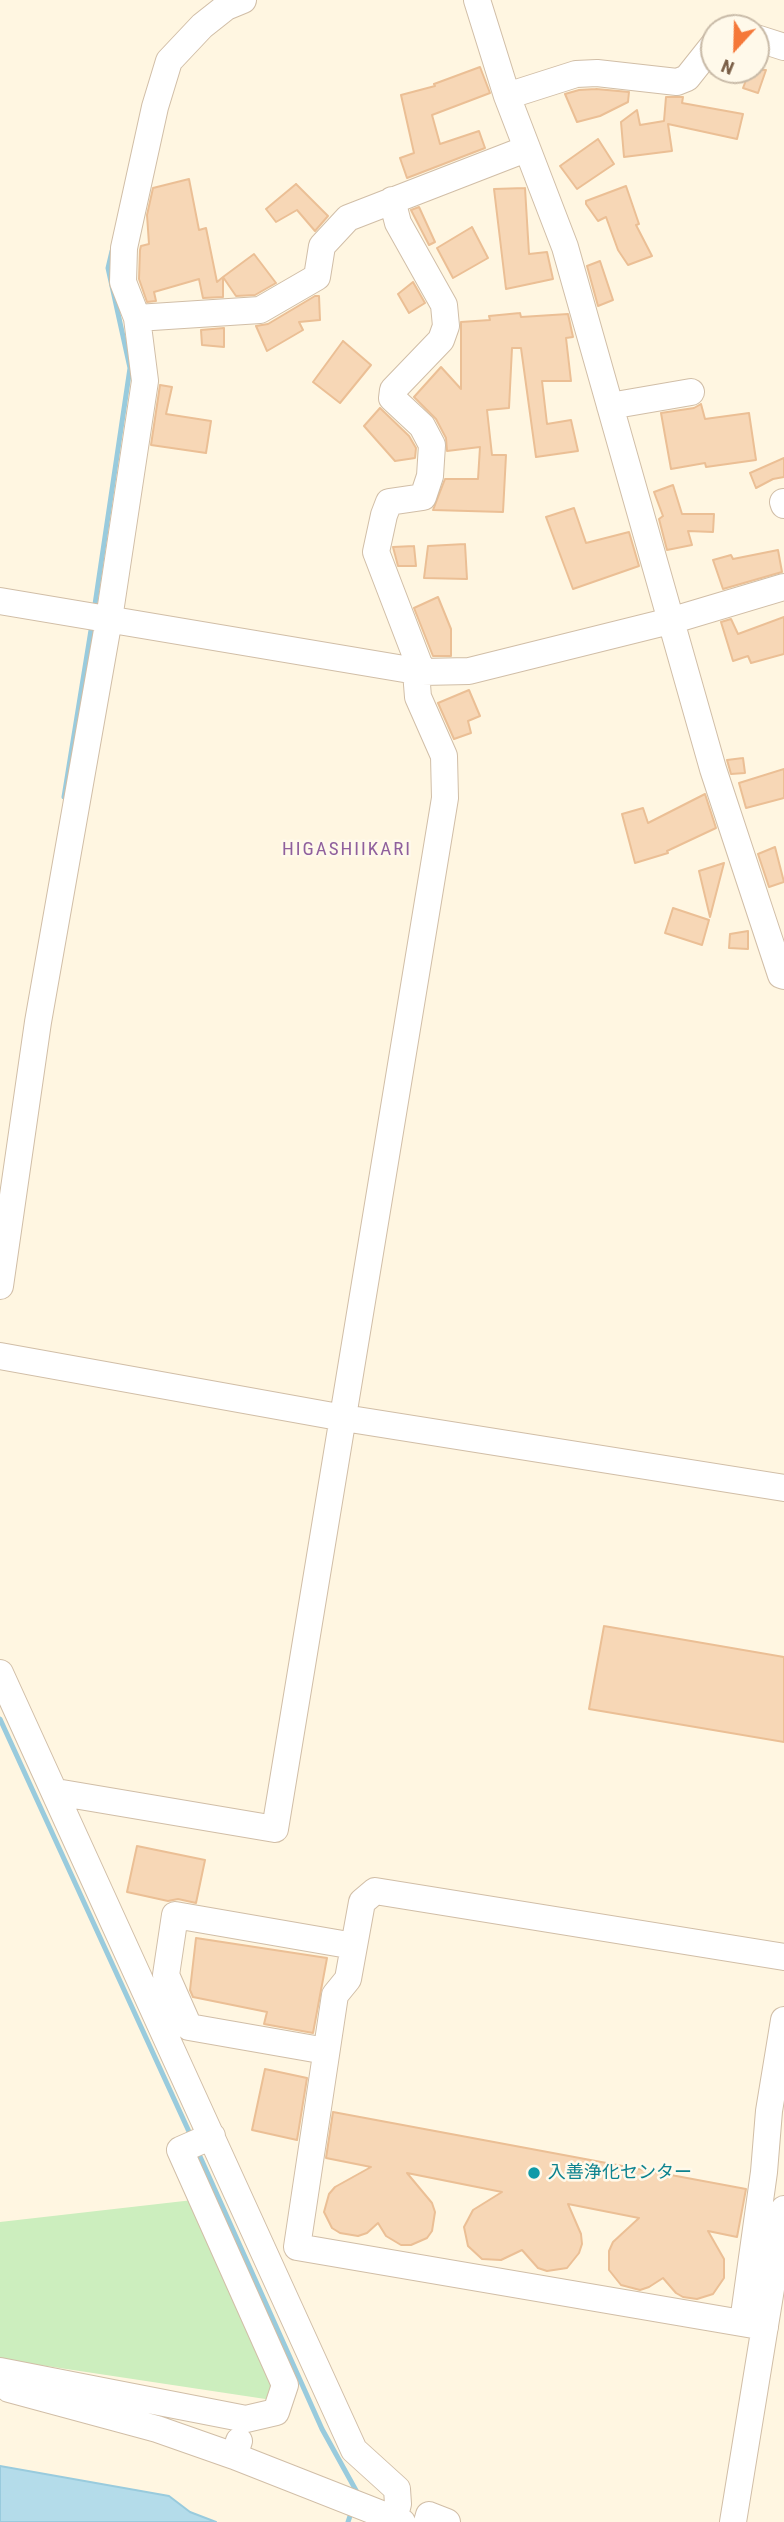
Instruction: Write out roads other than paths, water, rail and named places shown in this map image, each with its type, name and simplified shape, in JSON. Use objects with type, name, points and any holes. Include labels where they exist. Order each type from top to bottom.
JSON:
[{"type":"street","points":[[477,0],[507,96],[565,247],[713,769],[781,975],[784,975]]},
{"type":"street","points":[[0,1286],[38,1022],[109,619],[145,381],[138,318],[123,282],[124,248],[155,107],[169,61],[202,26],[230,2]]},
{"type":"street","points":[[507,96],[576,74],[597,73],[677,82],[687,78],[700,62]]},
{"type":"street","points":[[138,318],[260,310],[317,277],[322,246],[348,218],[526,149]]},
{"type":"street","points":[[56,1792],[275,1829],[445,798],[444,756],[418,697],[419,672],[376,552],[389,502],[423,497],[430,477],[432,445],[422,426],[392,398],[393,390],[440,340],[446,326],[444,305],[398,223],[392,200]]},
{"type":"street","points":[[610,406],[691,392]]},
{"type":"street","points":[[0,601],[419,672],[469,671],[670,621],[784,587]]},
{"type":"street","points":[[0,1356],[344,1418],[784,1488]]},
{"type":"street","points":[[0,1673],[354,2450],[397,2488],[398,2520],[157,2429],[20,2391],[0,2388]]},
{"type":"street","points":[[754,2324],[297,2247],[335,1995],[348,1979],[362,1902],[375,1891],[784,1956]]},
{"type":"street","points":[[326,2050],[189,2027],[166,1975],[175,1915],[354,1946]]},
{"type":"street","points":[[733,2522],[754,2324],[769,2111],[784,2020]]},
{"type":"street","points":[[0,2371],[246,2419],[276,2412],[285,2385],[180,2150],[212,2136]]},
{"type":"street","points":[[754,2324],[784,2209]]},
{"type":"street","points":[[234,2456],[246,2419]]},
{"type":"street","points":[[427,2522],[429,2515],[447,2522]]},
{"type":"water","points":[[0,2466],[169,2496],[190,2512],[216,2522],[0,2522]]},
{"type":"waterway","points":[[94,611],[130,368],[108,268],[112,251]]},
{"type":"waterway","points":[[64,797],[92,624]]},
{"type":"waterway","points":[[0,1719],[191,2136]]},
{"type":"waterway","points":[[198,2152],[322,2429],[358,2494]]},
{"type":"waterway","points":[[348,2522],[352,2510]]},
{"type":"place","name":"入善浄化センター","points":[[534,2173]]},
{"type":"district","name":"HIGASHIIKARI","points":[[347,850]]}]
